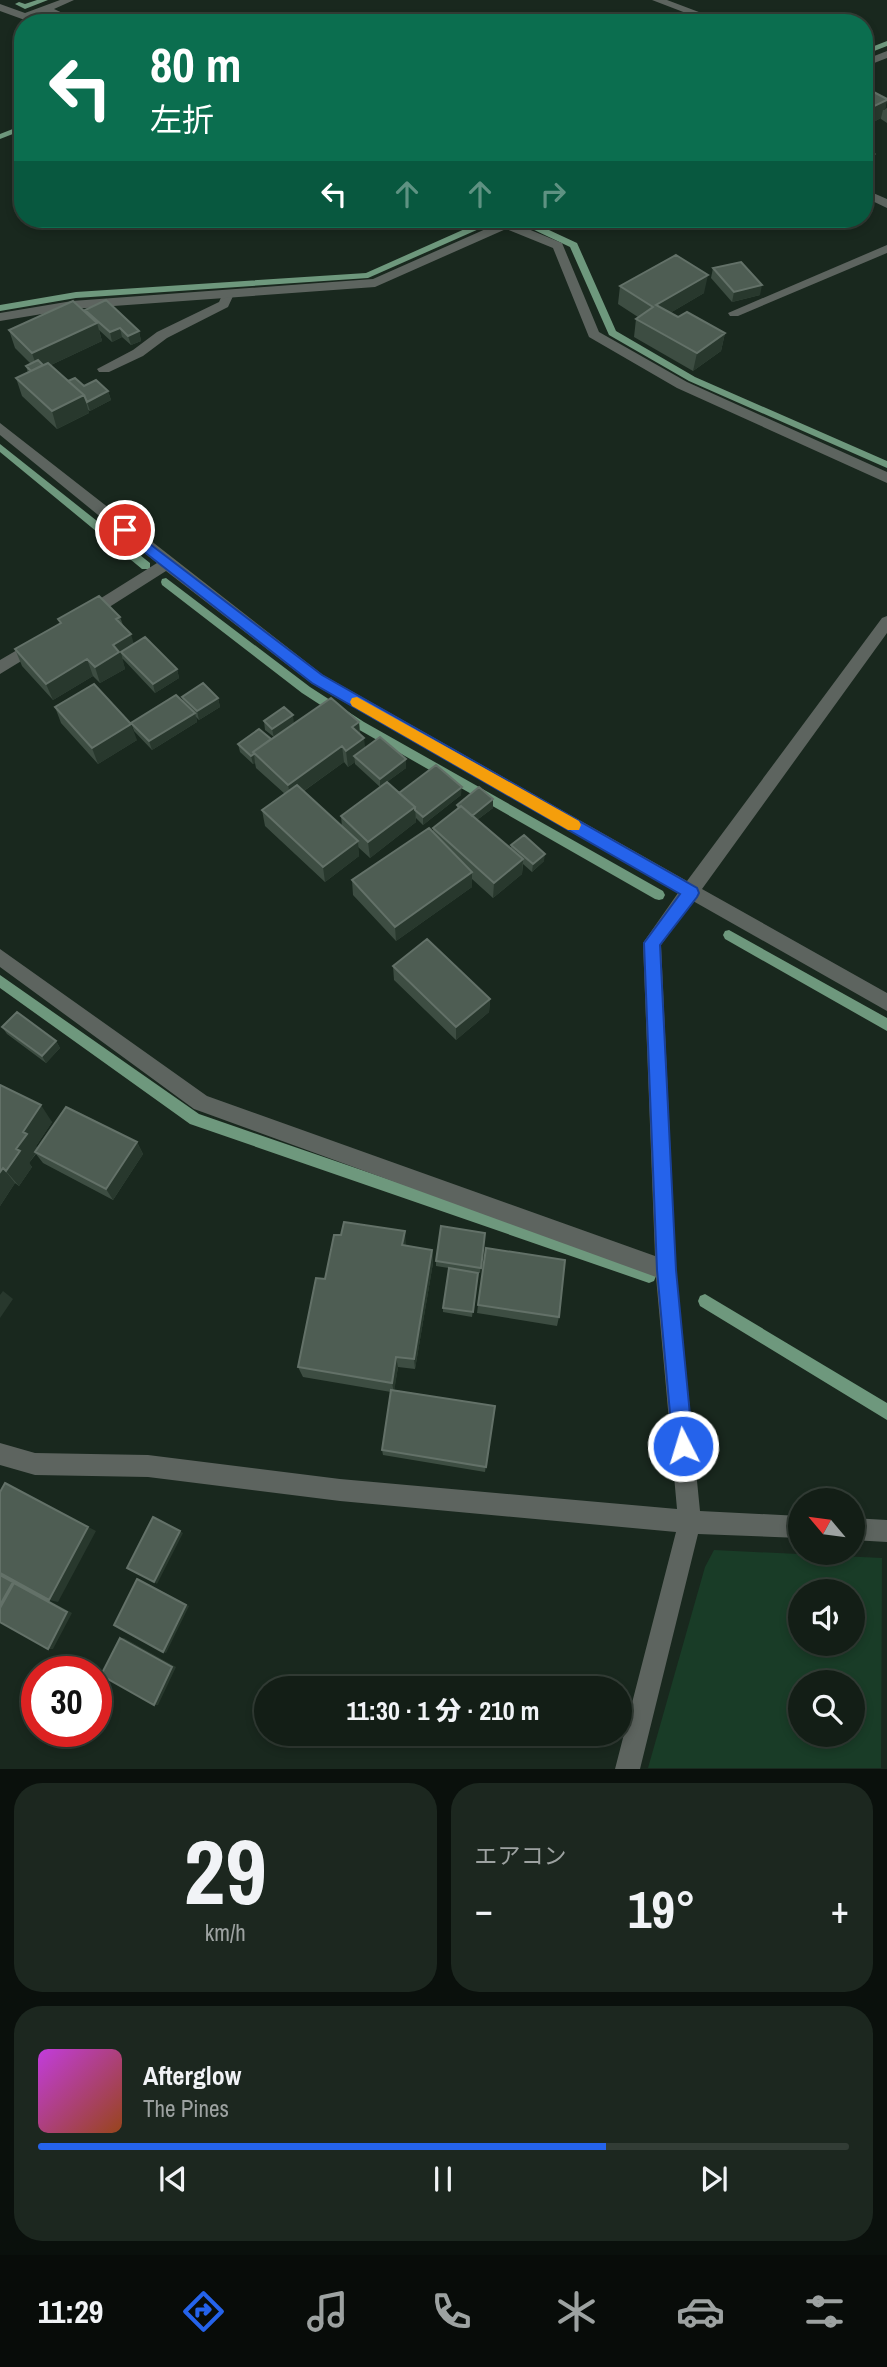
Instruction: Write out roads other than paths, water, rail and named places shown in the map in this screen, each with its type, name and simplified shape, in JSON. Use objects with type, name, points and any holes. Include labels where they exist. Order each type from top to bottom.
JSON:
[{"type":"street","points":[[0,6],[12,0]]},
{"type":"street","points":[[32,14],[69,0]]},
{"type":"street","points":[[657,0],[697,14]]},
{"type":"street","points":[[0,6],[21,14]]},
{"type":"street","points":[[46,9],[58,14]]},
{"type":"street","points":[[0,317],[72,305],[374,283],[491,228]]},
{"type":"street","points":[[521,228],[558,246],[594,334],[682,385],[887,478]]},
{"type":"street","points":[[734,313],[887,248]]},
{"type":"street","points":[[104,369],[138,353],[162,335],[224,304],[228,294]]},
{"type":"street","points":[[0,428],[167,564],[317,679],[887,1003]]},
{"type":"street","points":[[73,622],[167,564]]},
{"type":"street","points":[[627,1769],[690,1521],[666,1270],[652,943],[887,622]]},
{"type":"street","points":[[0,668],[50,637]]},
{"type":"street","points":[[0,957],[201,1103],[666,1270]]},
{"type":"street","points":[[0,1454],[35,1464],[148,1466],[340,1490],[690,1521],[788,1526]]},
{"type":"street","points":[[865,1530],[887,1531]]},
{"type":"waterway","points":[[19,4],[25,7],[44,0]]},
{"type":"waterway","points":[[873,49],[887,43]]},
{"type":"waterway","points":[[0,137],[14,131]]},
{"type":"waterway","points":[[0,308],[76,295],[368,275],[474,228]]},
{"type":"waterway","points":[[537,228],[574,245],[612,333],[692,379],[887,465]]},
{"type":"waterway","points":[[0,447],[146,566]]},
{"type":"waterway","points":[[166,582],[306,690],[360,725],[659,895]]},
{"type":"waterway","points":[[729,935],[887,1025]]},
{"type":"waterway","points":[[0,981],[195,1119],[649,1276]]},
{"type":"waterway","points":[[705,1301],[887,1412]]}]
